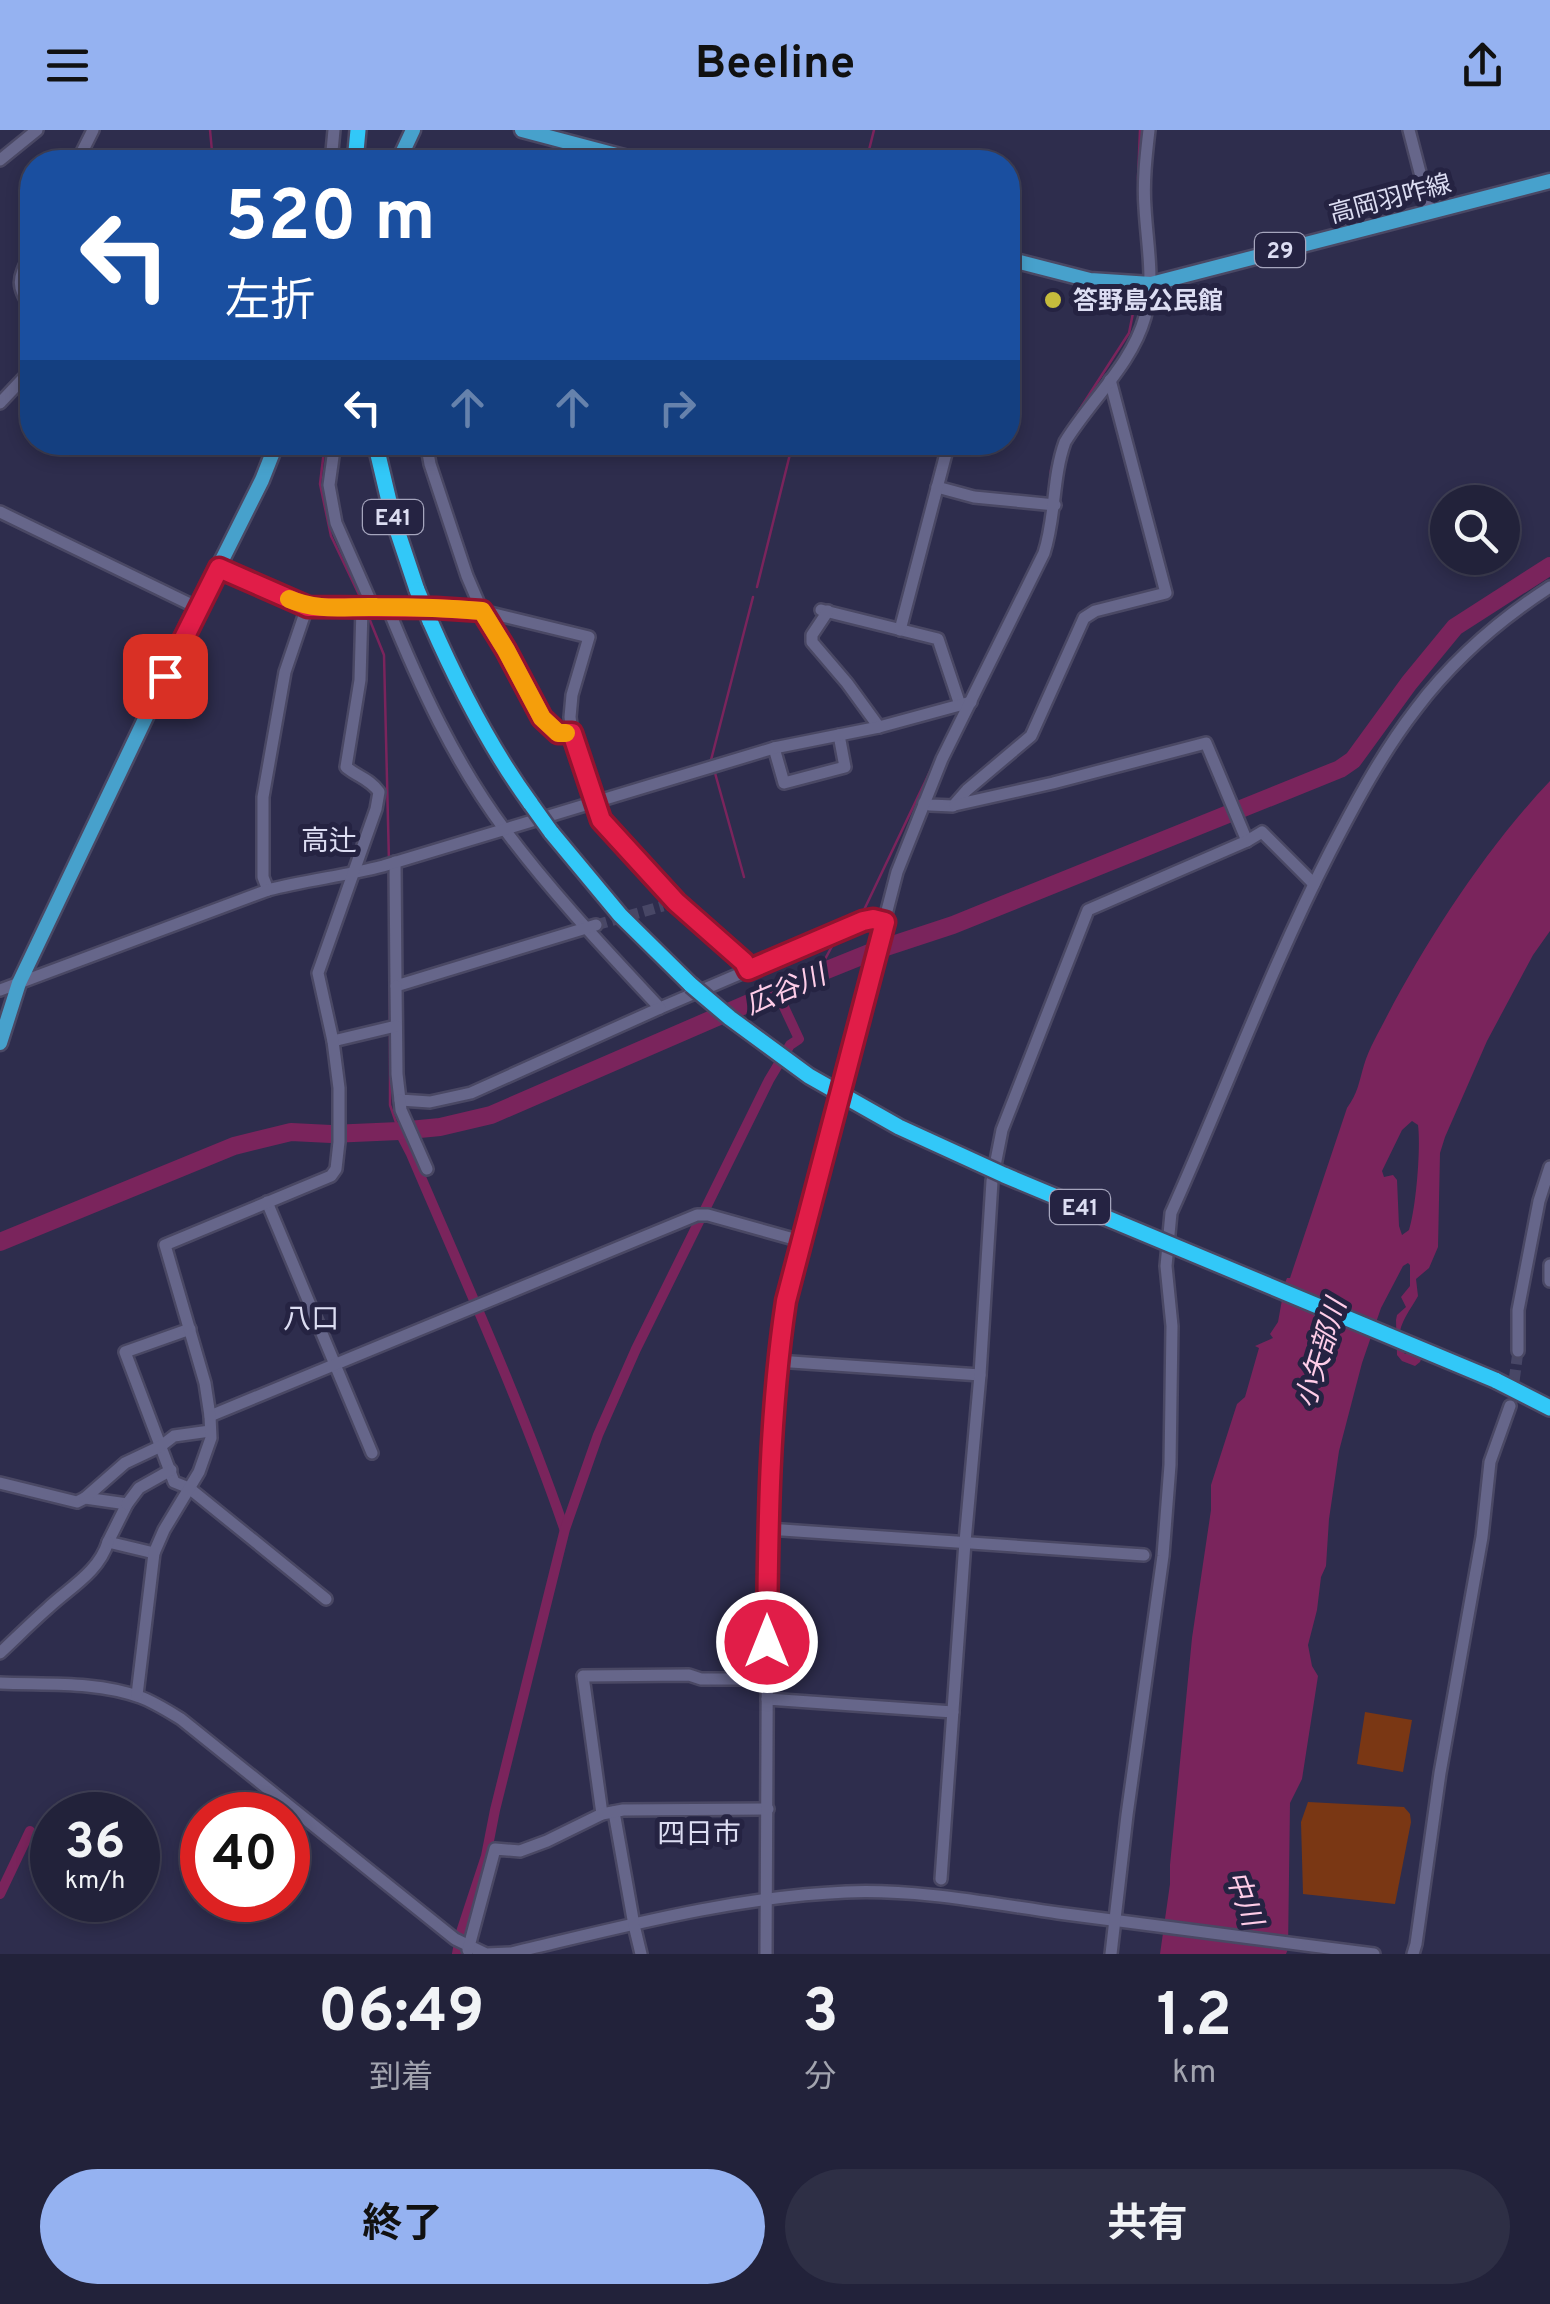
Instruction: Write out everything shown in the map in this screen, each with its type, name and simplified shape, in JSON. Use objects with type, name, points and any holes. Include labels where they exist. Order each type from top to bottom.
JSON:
[{"type":"highway","name":"E41","points":[[378,455],[393,518],[417,590],[445,656],[486,734],[551,832],[620,916],[730,1018],[810,1076],[899,1127],[1004,1175],[1495,1380],[1550,1408]]},
{"type":"main road","points":[[522,130],[598,150]]},
{"type":"main road","name":"高岡羽咋線","points":[[1020,262],[1090,280],[1151,284],[1550,180]]},
{"type":"main road","points":[[0,1043],[19,984],[271,455]]},
{"type":"street","points":[[0,160],[36,130]]},
{"type":"street","points":[[766,1954],[768,1529],[777,1361],[786,1301],[897,872],[965,703],[1044,553],[1051,530],[1049,505],[1066,442],[1134,344],[1145,318],[1151,284],[1144,203],[1149,130]]},
{"type":"street","points":[[1409,130],[1430,211]]},
{"type":"street","points":[[953,806],[1031,736],[1084,618],[1095,611],[1166,593],[1110,380]]},
{"type":"street","points":[[0,403],[20,382]]},
{"type":"street","points":[[137,1696],[154,1553],[207,1454],[210,1431],[202,1369],[164,1245],[330,1176],[336,1169],[339,1088],[318,973],[379,792],[371,781],[346,767],[367,607],[336,523],[329,485],[333,455]]},
{"type":"street","points":[[428,455],[466,576],[482,611],[542,718],[558,733],[572,733]]},
{"type":"street","points":[[900,630],[947,455]]},
{"type":"street","points":[[938,487],[974,497],[1049,505]]},
{"type":"street","points":[[0,512],[198,608]]},
{"type":"street","points":[[219,568],[308,607],[482,611],[589,637],[572,694],[570,717],[601,820],[670,904],[744,962],[748,970]]},
{"type":"street","points":[[1111,1954],[1165,1538],[1172,1326],[1166,1266],[1171,1213],[1286,942],[1365,784],[1416,708],[1452,666],[1487,633],[1550,587]]},
{"type":"street","points":[[268,890],[264,877],[263,797],[285,672],[308,607]]},
{"type":"street","points":[[388,608],[417,680],[470,778],[504,829],[660,1008]]},
{"type":"street","points":[[879,726],[812,642],[825,611],[938,639],[965,703]]},
{"type":"street","points":[[0,990],[268,890],[304,880],[354,874],[774,748],[965,703]]},
{"type":"street","points":[[774,748],[784,783],[845,766],[839,735]]},
{"type":"street","points":[[924,803],[953,806],[1053,784],[1206,742],[1247,841]]},
{"type":"street","points":[[942,1878],[992,1181],[1002,1130],[1088,910],[1262,832],[1314,884]]},
{"type":"street","points":[[389,864],[396,986],[390,1027],[401,1110],[427,1168]]},
{"type":"street","points":[[400,1100],[430,1102],[471,1093],[863,921],[873,919],[884,926]]},
{"type":"street","points":[[396,986],[590,926]]},
{"type":"street","points":[[333,1041],[390,1027]]},
{"type":"street","points":[[1518,1351],[1518,1310],[1550,1167]]},
{"type":"street","points":[[267,1202],[372,1453]]},
{"type":"street","points":[[210,1416],[696,1216],[708,1215],[801,1241]]},
{"type":"street","points":[[1550,1264],[1550,1281]]},
{"type":"street","points":[[190,1330],[125,1352],[174,1482],[189,1488],[326,1600]]},
{"type":"street","points":[[777,1361],[980,1375]]},
{"type":"street","points":[[1413,1954],[1480,1547],[1490,1462],[1510,1406]]},
{"type":"street","points":[[0,1483],[77,1502],[125,1463],[174,1436],[210,1431]]},
{"type":"street","points":[[0,1653],[98,1563],[139,1488],[171,1470]]},
{"type":"street","points":[[84,1498],[127,1504]]},
{"type":"street","points":[[768,1529],[1144,1555]]},
{"type":"street","points":[[108,1542],[154,1553]]},
{"type":"street","points":[[641,1954],[608,1813],[583,1676],[689,1674],[701,1678],[767,1679]]},
{"type":"street","points":[[0,1683],[92,1686],[137,1696],[181,1719],[464,1946],[486,1954],[512,1953],[708,1907],[767,1898],[882,1892],[1374,1954]]},
{"type":"street","points":[[767,1699],[953,1712]]},
{"type":"street","points":[[464,1946],[495,1848],[520,1851],[608,1813],[768,1810]]},
{"type":"shaded area","points":[[1365,1712],[1412,1720],[1403,1772],[1357,1764]]},
{"type":"shaded area","points":[[1308,1802],[1404,1807],[1410,1814],[1395,1904],[1303,1894],[1301,1822]]},
{"type":"water","points":[[1550,781],[1550,931],[1487,1041],[1440,1153],[1438,1247],[1429,1268],[1416,1279],[1418,1296],[1399,1339],[1405,1354],[1426,1347],[1420,1362],[1415,1366],[1397,1355],[1396,1320],[1406,1307],[1401,1297],[1410,1286],[1408,1263],[1381,1308],[1339,1451],[1326,1566],[1308,1645],[1318,1676],[1302,1779],[1290,1803],[1288,1949],[1286,1954],[1160,1954],[1211,1485],[1237,1404],[1245,1397],[1259,1348],[1255,1346],[1273,1338],[1270,1334],[1278,1322],[1285,1283],[1374,1040],[1441,924],[1527,806]],"holes":[[[1412,1121],[1418,1125],[1414,1208],[1409,1230],[1402,1235],[1397,1180],[1393,1175],[1384,1177],[1382,1171],[1402,1130]]]},
{"type":"waterway","points":[[210,130],[212,150]]},
{"type":"waterway","points":[[869,150],[874,130]]},
{"type":"waterway","points":[[1140,130],[1138,178],[1144,263]]},
{"type":"waterway","points":[[1065,432],[1129,333],[1141,290]]},
{"type":"waterway","points":[[1048,499],[1057,448]]},
{"type":"waterway","points":[[323,455],[320,484],[331,536],[362,601]]},
{"type":"waterway","points":[[757,587],[790,455]]},
{"type":"waterway","points":[[1036,557],[1043,536]]},
{"type":"waterway","name":"広谷川","points":[[0,1242],[234,1146],[291,1132],[399,1131],[440,1127],[491,1115],[807,978],[953,925],[1340,769],[1353,760],[1455,627],[1550,566]]},
{"type":"waterway","points":[[711,760],[753,597]]},
{"type":"waterway","points":[[367,613],[384,655],[389,862]]},
{"type":"waterway","points":[[863,912],[935,761]]},
{"type":"waterway","points":[[715,773],[744,877]]},
{"type":"waterway","points":[[389,870],[390,1022]]},
{"type":"waterway","points":[[817,974],[837,937]]},
{"type":"waterway","points":[[457,1954],[486,1856],[565,1529],[598,1435],[636,1349],[769,1080],[790,1045],[799,1039],[777,992]]},
{"type":"waterway","points":[[390,1030],[390,1105],[399,1131]]},
{"type":"waterway","points":[[399,1131],[491,1340],[564,1528]]},
{"type":"waterway","points":[[0,1894],[30,1831]]},
{"type":"tunnel","points":[[596,925],[663,906]]},
{"type":"tunnel","points":[[1512,1397],[1518,1351]]},
{"type":"slow traffic","points":[[289,599],[308,607],[482,611],[542,718],[558,733],[566,733]]},
{"type":"place","name":"答野島公民館","points":[[1053,300]]},
{"type":"district","name":"高辻","points":[[329,840]]},
{"type":"district","name":"八口","points":[[311,1318]]},
{"type":"district","name":"四日市","points":[[699,1833]]},
{"type":"route","points":[[165,676],[219,568],[308,607],[482,611],[542,718],[558,733],[572,733],[601,820],[676,902],[744,962],[748,970],[863,921],[885,922],[786,1301],[777,1361],[768,1529],[767,1642]]},
{"type":"water label","name":"小矢部川","points":[[1320,1353]]},
{"type":"water label","name":"中川","points":[[1245,1898]]}]
